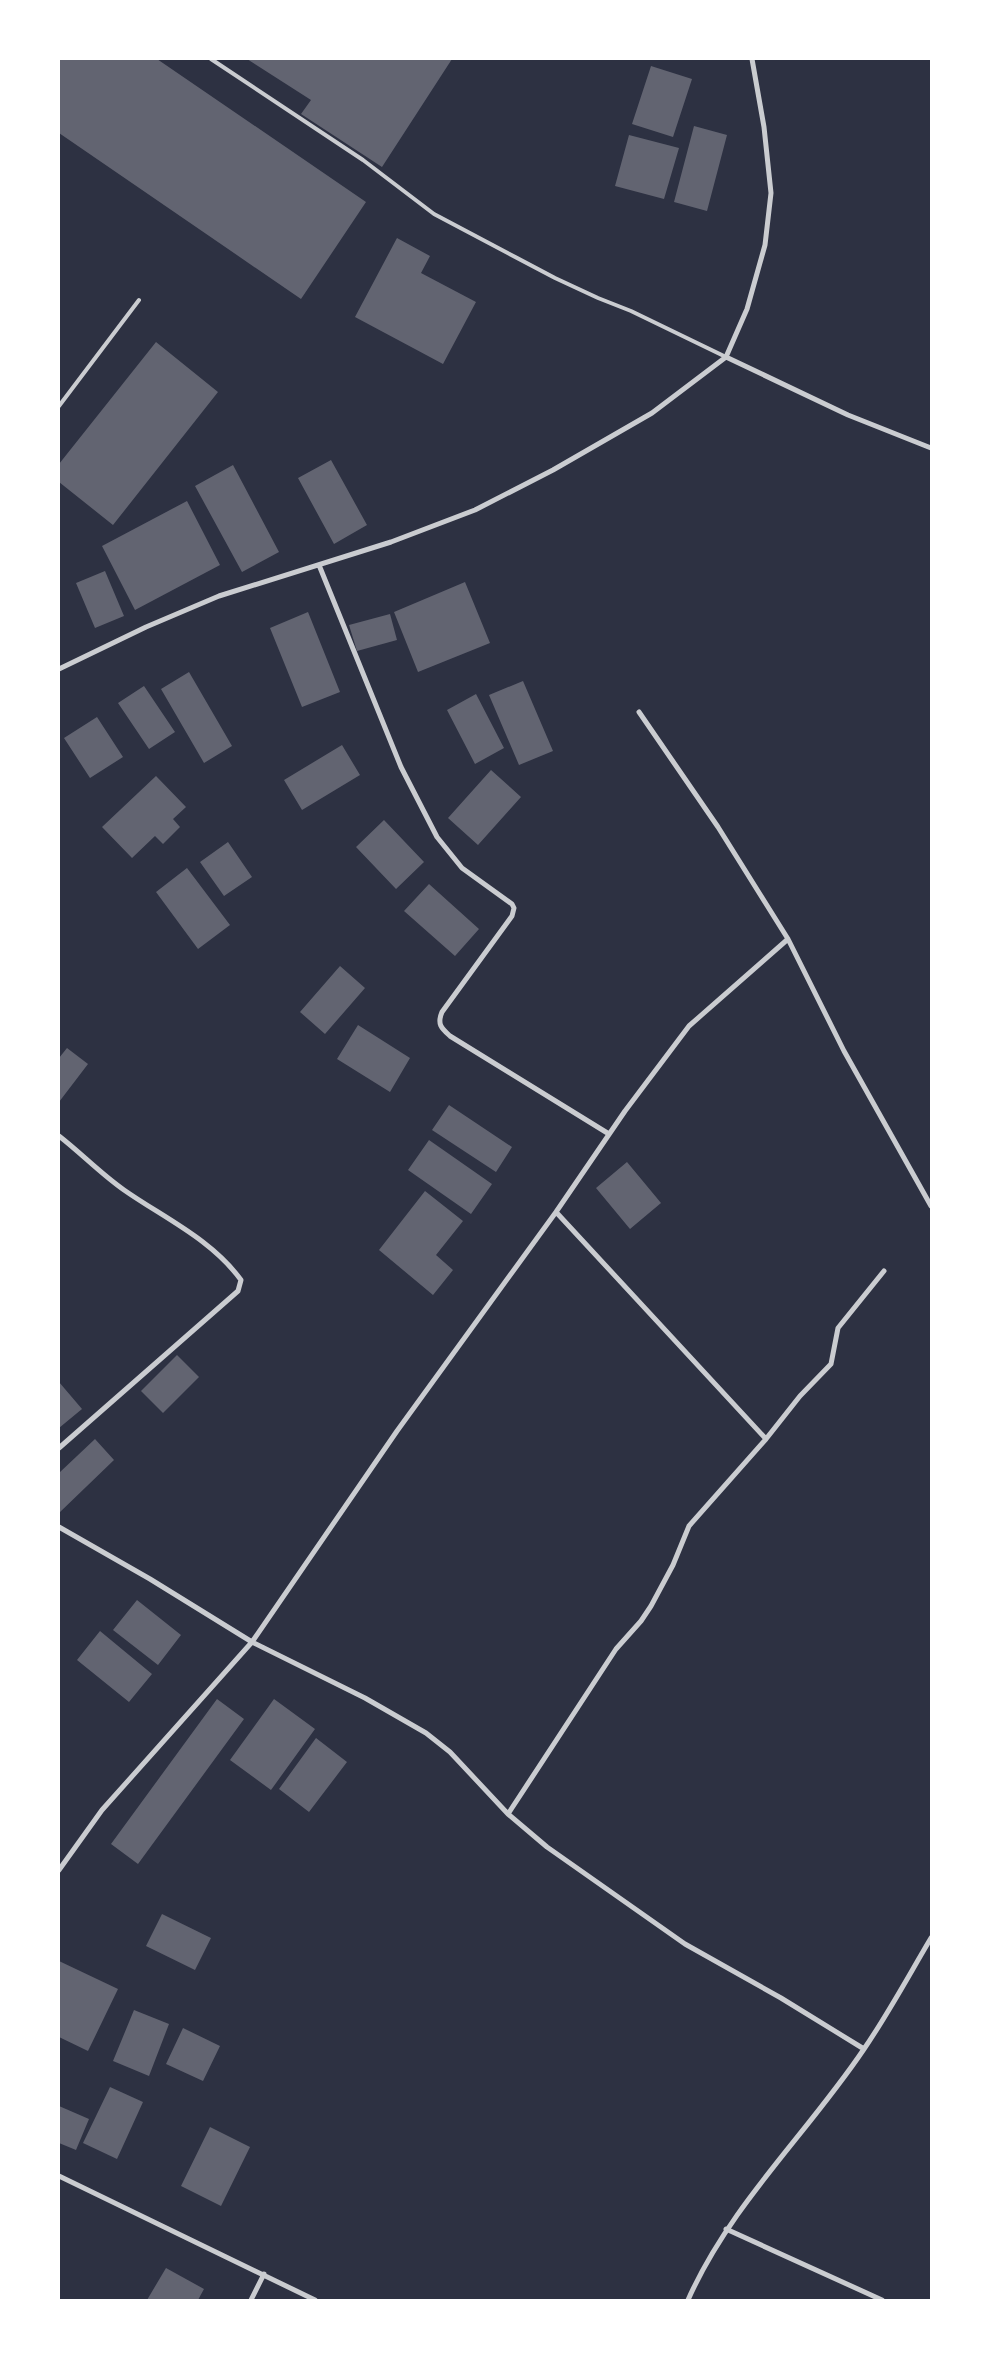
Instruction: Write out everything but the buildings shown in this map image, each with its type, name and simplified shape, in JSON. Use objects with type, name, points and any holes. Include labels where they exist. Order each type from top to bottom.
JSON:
[{"type":"street","points":[[59,669],[146,627],[220,596],[275,577],[320,565],[391,542],[475,510],[553,470],[652,413],[726,358],[747,309],[765,245],[771,193],[764,127],[752,59]]},
{"type":"street","points":[[726,358],[848,415],[931,448]]},
{"type":"street","points":[[320,565],[401,767],[437,837],[462,868],[512,904],[514,908],[512,916],[442,1012],[439,1020],[440,1028],[609,1134]]},
{"type":"street","points":[[639,712],[718,827],[788,939],[844,1051],[931,1206]]},
{"type":"street","points":[[59,1870],[102,1810],[252,1642],[397,1431],[556,1212],[609,1134],[689,1026],[788,939]]},
{"type":"street","points":[[59,1136],[123,1189],[171,1219],[219,1254],[241,1280],[238,1291],[232,1298],[59,1448]]},
{"type":"street","points":[[556,1212],[766,1440]]},
{"type":"street","points":[[508,1814],[616,1649],[651,1606],[673,1565],[689,1526],[766,1440],[800,1396],[830,1364],[838,1328],[884,1271]]},
{"type":"street","points":[[59,1527],[150,1579],[252,1642],[365,1698],[426,1734],[450,1752],[508,1814],[547,1847],[685,1944],[781,1998],[864,2050]]},
{"type":"street","points":[[688,2300],[700,2272],[726,2229],[864,2050],[931,1938]]},
{"type":"street","points":[[59,2176],[315,2300]]},
{"type":"street","points":[[726,2229],[882,2300]]},
{"type":"street","points":[[251,2300],[264,2274]]},
{"type":"lane","points":[[211,59],[363,160],[434,214],[531,266],[598,298],[631,311],[726,358]]},
{"type":"lane","points":[[59,406],[139,300]]}]
